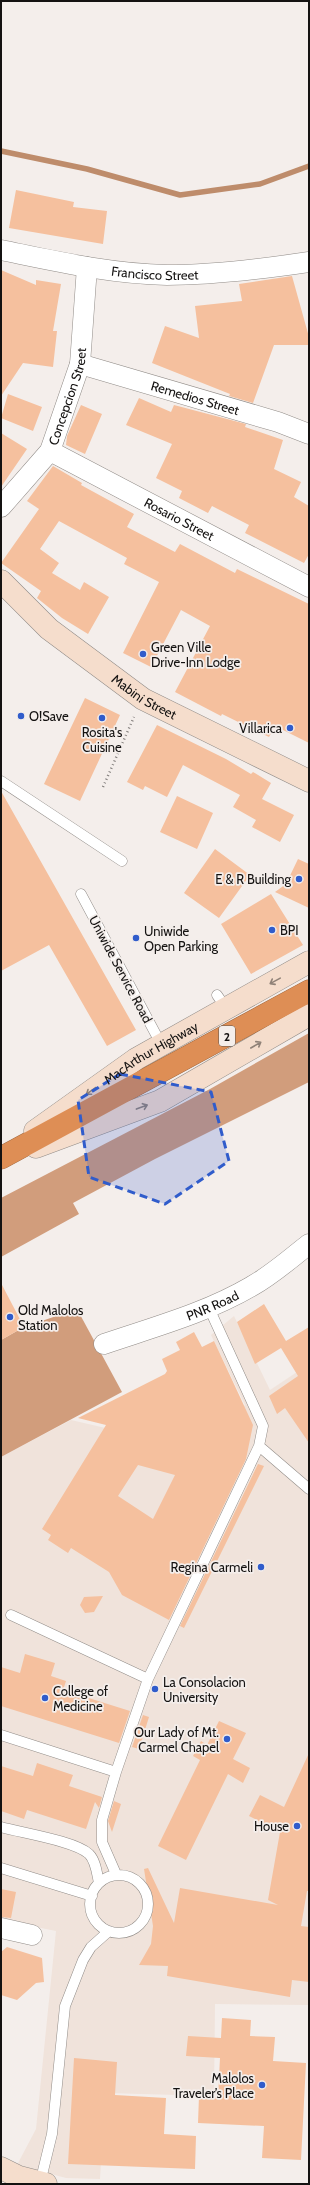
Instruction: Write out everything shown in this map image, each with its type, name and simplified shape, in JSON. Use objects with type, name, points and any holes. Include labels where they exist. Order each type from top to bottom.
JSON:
[{"type":"highway","name":"MacArthur Highway","points":[[1,1158],[309,991]]},
{"type":"main road","name":"Mabini Street","points":[[1,581],[49,629],[143,699],[309,780]]},
{"type":"main road","name":"MacArthur Highway","points":[[1,1158],[136,1059],[161,1044],[222,1001],[309,962]]},
{"type":"main road","points":[[1,1158],[160,1101],[309,1015]]},
{"type":"main road","points":[[1,2168],[19,2177],[43,2183]]},
{"type":"street","name":"Francisco Street","points":[[1,250],[87,267],[166,275],[247,271],[309,262]]},
{"type":"street","name":"Concepcion Street","points":[[1,507],[50,451],[80,364],[87,267]]},
{"type":"street","name":"Remedios Street","points":[[80,364],[278,422],[309,434]]},
{"type":"street","name":"Rosario Street","points":[[50,451],[309,587]]},
{"type":"street","name":"PNR Road","points":[[104,1344],[183,1319],[208,1308],[253,1286],[309,1244]]},
{"type":"street","points":[[1,1928],[32,1935]]},
{"type":"lane","points":[[1,782],[122,860]]},
{"type":"lane","name":"Uniwide Service Road","points":[[81,894],[161,1044]]},
{"type":"lane","points":[[116,1874],[102,1842],[102,1820],[116,1772],[148,1679],[259,1446],[263,1426],[208,1308]]},
{"type":"lane","points":[[259,1446],[309,1489]]},
{"type":"lane","points":[[11,1615],[148,1679]]},
{"type":"lane","points":[[1,1735],[116,1772]]},
{"type":"lane","points":[[1,1828],[73,1845],[90,1854],[96,1867],[99,1883]]},
{"type":"lane","points":[[1,1868],[92,1896]]},
{"type":"lane","points":[[116,1874],[134,1878],[142,1884],[148,1897],[148,1911],[140,1924],[128,1932],[109,1931],[100,1926],[94,1918],[91,1909],[92,1896],[99,1883],[107,1877],[116,1874]]},
{"type":"lane","points":[[43,2183],[52,2134],[65,2006],[83,1960],[91,1947],[109,1931]]},
{"type":"path","points":[[103,787],[143,699]]},
{"type":"highlighted area","points":[[120,1074],[211,1092],[229,1161],[165,1204],[89,1177],[78,1100]]},
{"type":"shaded area","points":[[309,1033],[309,1082],[155,1159],[73,1203],[79,1214],[1,1257],[1,1198],[210,1089]]},
{"type":"shaded area","points":[[77,1309],[122,1392],[1,1457],[1,1340],[24,1327]]},
{"type":"shaded area","name":"La Consolacion University","points":[[234,1316],[270,1390],[309,1364],[309,2005],[215,2004],[214,2096],[105,2093],[100,2179],[66,2178],[17,2165],[36,2129],[56,1931],[1,1920],[1,1457],[71,1420],[196,1449],[245,1405],[211,1335]]},
{"type":"building","points":[[16,190],[74,202],[73,207],[107,211],[103,244],[9,228]]},
{"type":"building","points":[[1,270],[36,285],[36,280],[61,284],[53,331],[57,331],[53,367],[23,363],[1,396]]},
{"type":"building","points":[[292,276],[309,337],[309,345],[274,345],[253,403],[229,396],[230,394],[152,363],[165,326],[199,338],[195,306],[242,301],[239,284]]},
{"type":"building","points":[[8,394],[42,407],[33,431],[1,418]]},
{"type":"building","points":[[139,398],[171,412],[174,405],[246,424],[245,427],[283,440],[274,469],[301,482],[294,497],[309,506],[309,554],[304,563],[245,533],[249,525],[212,506],[208,513],[179,498],[182,491],[156,478],[172,444],[126,425]]},
{"type":"building","points":[[81,405],[102,414],[85,454],[66,445],[67,436]]},
{"type":"building","points":[[1,433],[27,449],[1,487]]},
{"type":"building","points":[[53,466],[82,483],[81,485],[134,514],[127,527],[175,552],[180,544],[235,573],[237,569],[309,604],[309,743],[275,726],[269,737],[222,714],[221,716],[175,692],[210,626],[181,610],[151,667],[123,653],[159,582],[124,564],[127,558],[59,521],[40,549],[59,563],[52,573],[80,590],[84,582],[109,597],[88,634],[62,618],[37,598],[41,591],[1,563],[39,509],[27,501]]},
{"type":"building","points":[[85,698],[120,715],[80,801],[44,784]]},
{"type":"building","points":[[157,725],[226,759],[251,774],[253,772],[271,783],[262,799],[294,815],[280,842],[252,827],[256,820],[233,807],[240,795],[183,765],[167,797],[145,786],[143,790],[127,782]]},
{"type":"building","points":[[1,791],[136,1030],[107,1046],[49,945],[1,971]]},
{"type":"building","points":[[177,796],[213,813],[197,849],[160,832]]},
{"type":"building","points":[[215,849],[250,875],[219,918],[184,893]]},
{"type":"building","name":"E & R Building","points":[[298,859],[309,864],[309,908],[275,892],[286,884]]},
{"type":"building","points":[[271,894],[303,945],[251,974],[221,924]]},
{"type":"building","name":"Old Malolos Station","points":[[1,1283],[24,1327],[1,1340]]},
{"type":"building","points":[[264,1304],[286,1341],[309,1327],[309,1443],[285,1408],[277,1414],[269,1396],[298,1376],[281,1348],[255,1364],[237,1322]]},
{"type":"building","points":[[194,1332],[202,1347],[214,1341],[253,1425],[246,1459],[169,1620],[122,1595],[109,1572],[71,1548],[68,1553],[48,1540],[51,1535],[42,1529],[106,1425],[78,1418],[165,1374],[167,1371],[162,1359],[180,1350],[176,1342]],"holes":[[[138,1465],[175,1475],[153,1519],[118,1496]]]},
{"type":"building","points":[[258,1464],[264,1466],[184,1628],[180,1626]]},
{"type":"building","points":[[103,1596],[94,1612],[85,1613],[80,1605],[84,1597]]},
{"type":"building","name":"College of Medicine","points":[[25,1654],[55,1663],[51,1676],[66,1681],[63,1690],[130,1711],[119,1743],[1,1706],[1,1667],[20,1673]]},
{"type":"building","points":[[143,1715],[149,1717],[139,1749],[132,1747]]},
{"type":"building","points":[[219,1721],[246,1733],[233,1759],[250,1768],[243,1783],[228,1774],[186,1860],[158,1846],[200,1760],[193,1756],[201,1741],[207,1745]]},
{"type":"building","points":[[309,1753],[309,1891],[307,1891],[301,1926],[309,1927],[309,1982],[292,1980],[290,1997],[167,1976],[168,1966],[139,1965],[151,1944],[153,1926],[144,1869],[148,1868],[174,1923],[180,1888],[278,1905],[268,1900],[280,1832],[249,1816],[260,1795],[284,1807]]},
{"type":"building","points":[[37,1763],[73,1775],[69,1786],[102,1797],[99,1808],[95,1802],[86,1829],[27,1810],[24,1819],[1,1811],[1,1766],[33,1776]]},
{"type":"building","points":[[114,1801],[121,1804],[112,1832],[108,1821]]},
{"type":"building","points":[[1,1889],[16,1892],[11,1918],[1,1917]]},
{"type":"building","points":[[7,1947],[42,1958],[44,1982],[36,1983],[17,2000],[1,1995],[1,1952]]},
{"type":"building","name":"Malolos Traveler’s Place","points":[[222,2018],[251,2020],[250,2036],[275,2037],[273,2061],[306,2063],[301,2160],[262,2158],[264,2126],[198,2123],[199,2096],[218,2097],[220,2058],[186,2056],[188,2036],[221,2038]]},
{"type":"building","points":[[74,2058],[117,2062],[115,2095],[166,2098],[164,2134],[196,2136],[195,2169],[68,2164]]},
{"type":"waterway","points":[[1,151],[87,169],[180,195],[260,184],[309,166]]},
{"type":"place","name":"Green Ville Drive-Inn Lodge","points":[[143,654]]},
{"type":"place","name":"O!Save","points":[[21,716]]},
{"type":"place","name":"Rosita's Cuisine","points":[[102,718]]},
{"type":"place","name":"Villarica","points":[[290,728]]},
{"type":"place","name":"E & R Building","points":[[299,879]]},
{"type":"place","name":"BPI","points":[[272,930]]},
{"type":"place","name":"Uniwide Open Parking","points":[[136,938]]},
{"type":"place","name":"Old Malolos Station","points":[[10,1317]]},
{"type":"place","name":"Regina Carmeli","points":[[261,1567]]},
{"type":"place","name":"La Consolacion University","points":[[155,1689]]},
{"type":"place","name":"College of Medicine","points":[[45,1698]]},
{"type":"place","name":"Our Lady of Mt. Carmel Chapel","points":[[227,1739]]},
{"type":"place","name":"House","points":[[297,1826]]},
{"type":"place","name":"Malolos Traveler’s Place","points":[[262,2085]]}]
